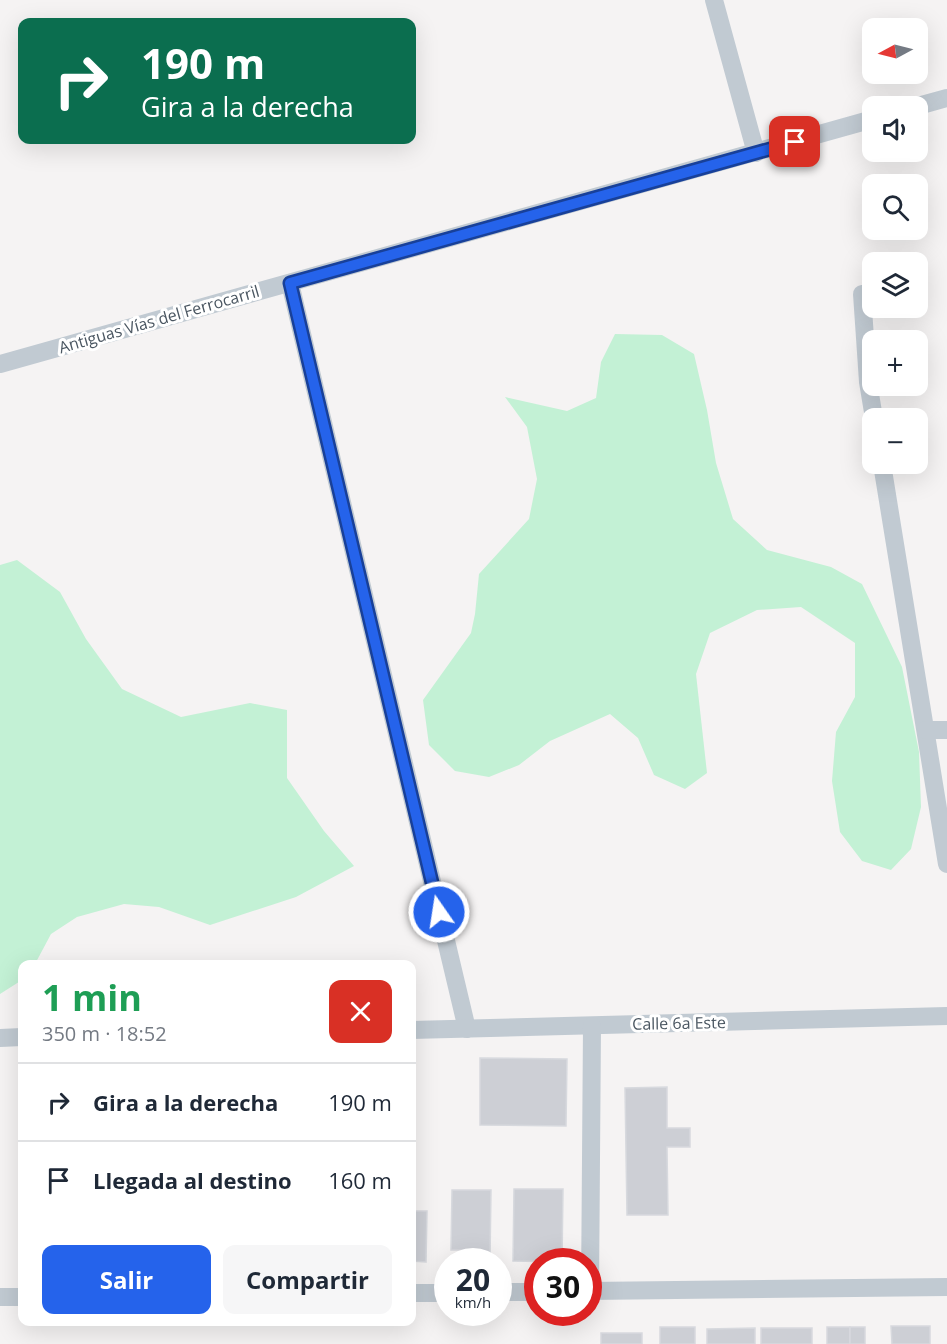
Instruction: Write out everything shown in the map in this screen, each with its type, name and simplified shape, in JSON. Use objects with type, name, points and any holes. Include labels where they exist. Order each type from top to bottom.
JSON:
[{"type":"street","points":[[714,0],[756,153]]},
{"type":"street","points":[[928,103],[947,98]]},
{"type":"street","name":"Antiguas Vías del Ferrocarril","points":[[0,364],[862,122]]},
{"type":"street","points":[[290,283],[467,1029]]},
{"type":"street","points":[[864,318],[868,382],[872,408]]},
{"type":"street","points":[[884,474],[947,864]]},
{"type":"street","points":[[926,730],[947,730]]},
{"type":"street","name":"Calle 6a Este","points":[[416,1030],[947,1017]]},
{"type":"street","points":[[589,1248],[592,1026]]},
{"type":"street","points":[[0,1038],[18,1037]]},
{"type":"street","points":[[602,1291],[947,1287]]},
{"type":"street","points":[[416,1293],[434,1293]]},
{"type":"street","points":[[0,1298],[18,1297]]},
{"type":"green space","points":[[615,334],[662,335],[694,354],[716,463],[733,519],[767,550],[831,567],[862,584],[902,667],[919,752],[921,807],[911,849],[891,870],[862,861],[840,832],[832,781],[836,732],[855,697],[855,643],[801,607],[757,610],[710,633],[696,674],[707,773],[685,789],[654,775],[638,738],[610,714],[550,741],[519,765],[489,777],[455,771],[429,745],[423,700],[471,633],[479,574],[529,519],[537,479],[527,427],[505,397],[567,411],[596,398],[601,362]]},
{"type":"green space","points":[[17,560],[60,592],[86,639],[122,689],[181,717],[250,703],[287,710],[287,778],[324,831],[354,866],[296,897],[210,925],[159,907],[124,904],[77,917],[51,934],[37,960],[18,960],[18,983],[0,994],[0,565]]},
{"type":"building","points":[[480,1058],[567,1059],[566,1126],[480,1125]]},
{"type":"building","points":[[667,1087],[667,1128],[690,1128],[690,1147],[667,1147],[668,1215],[627,1215],[625,1088]]},
{"type":"building","points":[[514,1189],[563,1189],[562,1248],[524,1248],[524,1261],[513,1261]]},
{"type":"building","points":[[452,1190],[491,1190],[490,1248],[451,1248]]},
{"type":"building","points":[[416,1211],[427,1211],[426,1262],[416,1261]]},
{"type":"building","points":[[891,1326],[930,1326],[930,1344],[892,1344]]},
{"type":"building","points":[[660,1327],[695,1327],[695,1344],[660,1344]]},
{"type":"building","points":[[827,1327],[850,1327],[850,1344],[827,1344]]},
{"type":"building","points":[[850,1327],[865,1327],[865,1344],[850,1344]]},
{"type":"building","points":[[755,1328],[755,1344],[707,1344],[707,1329]]},
{"type":"building","points":[[761,1328],[812,1328],[812,1344],[761,1344]]},
{"type":"building","points":[[601,1333],[642,1333],[642,1344],[601,1344]]},
{"type":"route","points":[[439,912],[290,283],[795,142]]}]
